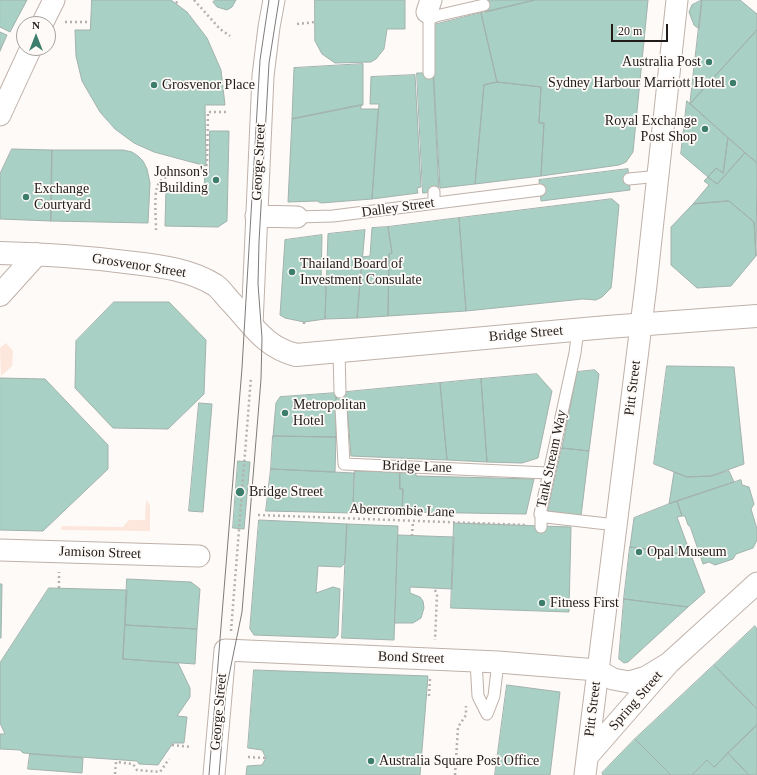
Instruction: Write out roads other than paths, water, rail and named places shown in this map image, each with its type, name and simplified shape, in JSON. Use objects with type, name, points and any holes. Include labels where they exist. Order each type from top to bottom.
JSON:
[{"type":"main road","name":"Grosvenor Street","points":[[0,253],[97,258],[155,266],[190,274],[217,287],[262,338],[272,346]]},
{"type":"main road","points":[[0,296],[37,254]]},
{"type":"main road","name":"Bridge Street","points":[[272,346],[296,355],[641,324],[757,316]]},
{"type":"street","points":[[46,16],[54,0]]},
{"type":"street","name":"George Street","points":[[252,325],[264,63],[274,0]]},
{"type":"street","name":"Pitt Street","points":[[586,766],[659,176],[677,0]]},
{"type":"street","points":[[0,115],[27,56]]},
{"type":"street","name":"Dalley Street","points":[[256,216],[297,217]]},
{"type":"street","name":"Jamison Street","points":[[0,550],[199,556]]},
{"type":"street","name":"Spring Street","points":[[597,670],[613,679],[629,682],[646,677],[669,662],[757,583]]},
{"type":"street","name":"George Street","points":[[214,775],[225,650]]},
{"type":"street","name":"Bond Street","points":[[225,650],[267,652],[432,666],[476,661],[597,670]]},
{"type":"street","name":"Spring Street","points":[[586,766],[669,662]]},
{"type":"lane","points":[[429,73],[429,19],[484,5]]},
{"type":"lane","points":[[629,179],[659,176]]},
{"type":"lane","name":"Dalley Street","points":[[297,217],[333,216],[434,197],[540,190]]},
{"type":"lane","name":"Tank Stream Way","points":[[578,330],[575,353],[548,473],[541,519],[616,525]]},
{"type":"lane","points":[[339,351],[340,392]]},
{"type":"lane","name":"Bridge Lane","points":[[341,407],[344,464],[548,473]]},
{"type":"lane","points":[[476,661],[478,696],[487,714],[494,696],[498,662]]},
{"type":"tram line","points":[[209,775],[242,368],[260,60],[269,0]]},
{"type":"tram line","points":[[219,775],[226,690],[242,612],[261,379],[262,338],[258,284],[259,242],[269,63],[279,0]]},
{"type":"place","name":"Australia Post","points":[[709,62]]},
{"type":"place","name":"Sydney Harbour Marriott Hotel","points":[[733,83]]},
{"type":"place","name":"Grosvenor Place","points":[[154,85]]},
{"type":"place","name":"Royal Exchange Post Shop","points":[[705,129]]},
{"type":"place","name":"Johnson's Building","points":[[216,180]]},
{"type":"place","name":"Exchange Courtyard","points":[[26,197]]},
{"type":"place","name":"Thailand Board of Investment Consulate","points":[[292,272]]},
{"type":"place","name":"Metropolitan Hotel","points":[[285,413]]},
{"type":"place","name":"Bridge Street","points":[[240,492]]},
{"type":"place","name":"Opal Museum","points":[[639,552]]},
{"type":"place","name":"Fitness First","points":[[542,603]]},
{"type":"place","name":"Australia Square Post Office","points":[[371,761]]}]
